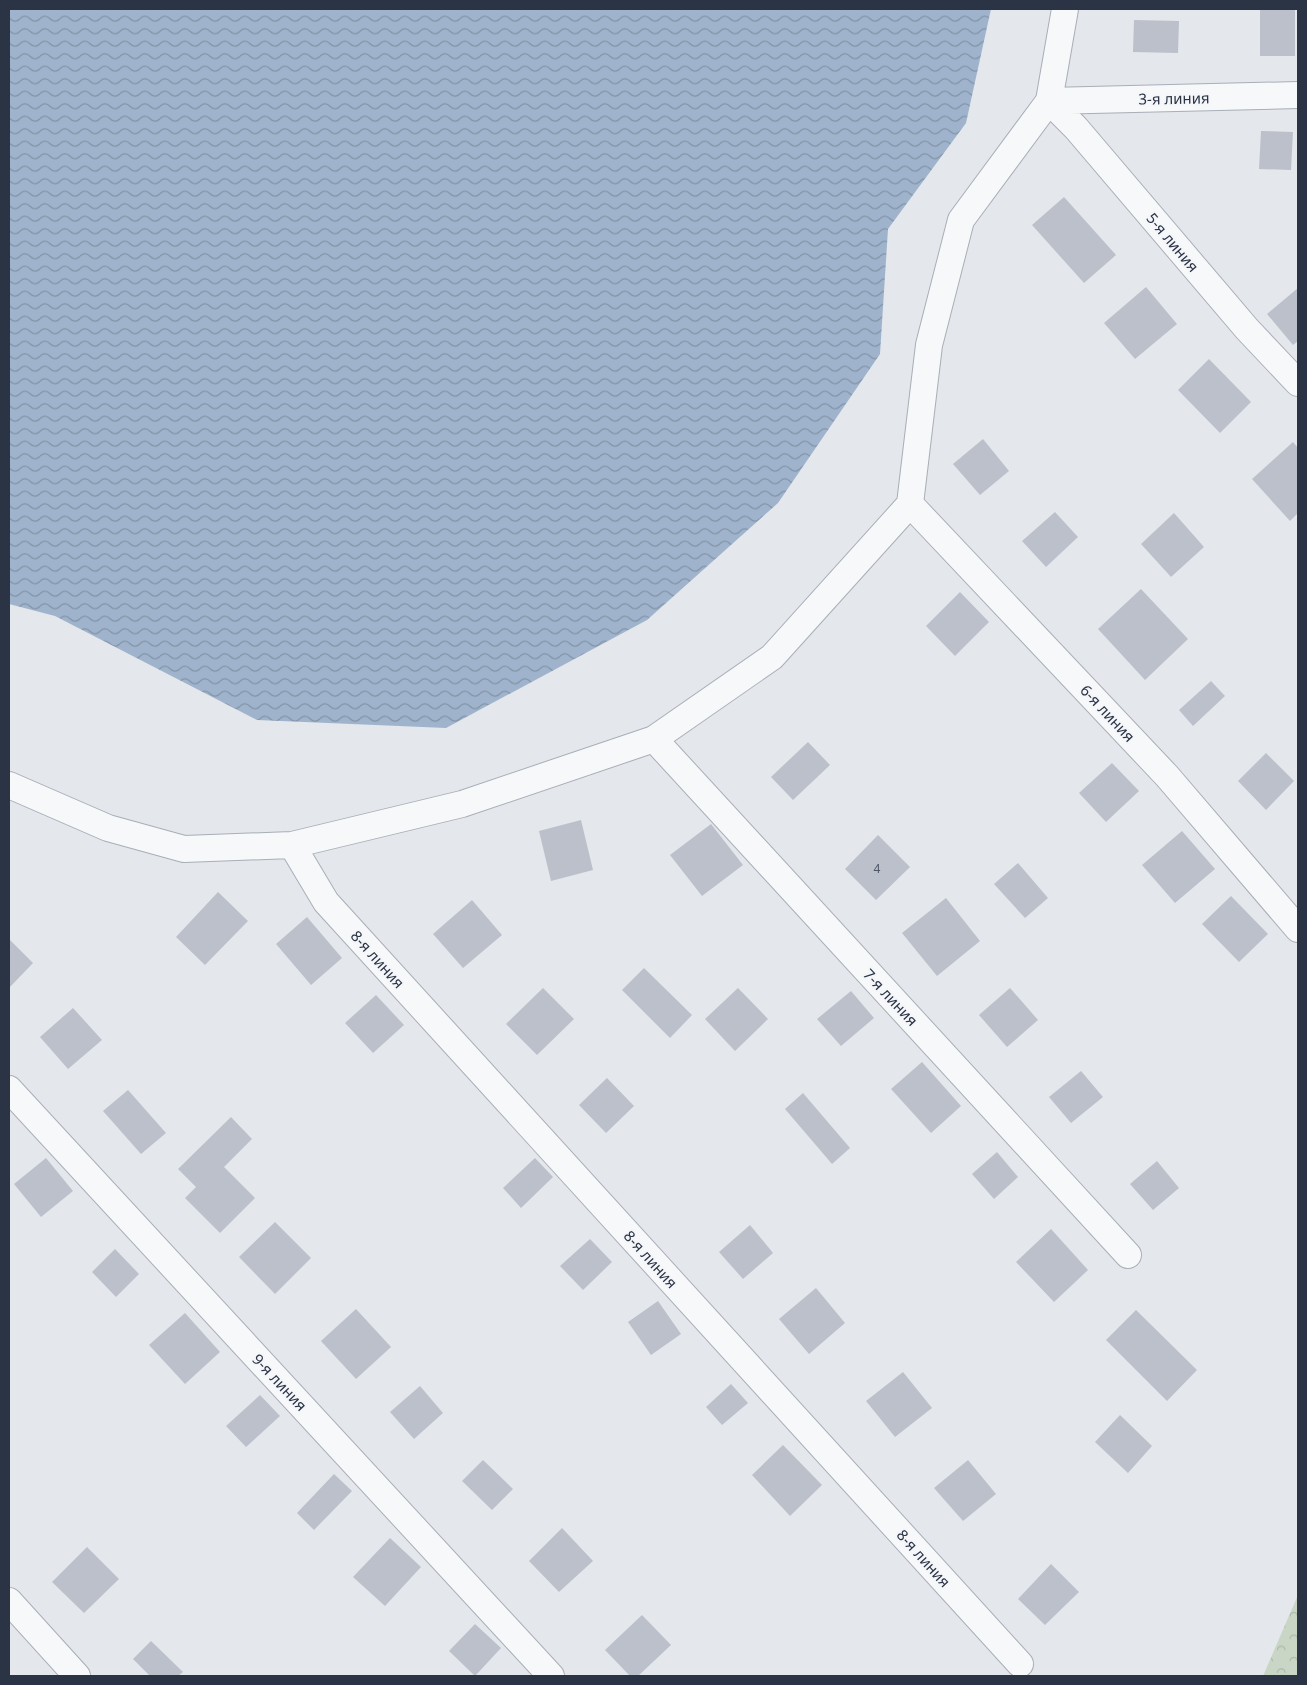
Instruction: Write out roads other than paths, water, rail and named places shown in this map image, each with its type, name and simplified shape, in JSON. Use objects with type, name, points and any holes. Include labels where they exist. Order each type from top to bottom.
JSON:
[{"type":"street","points":[[9,785],[108,828],[184,848],[292,846],[462,804],[654,739],[772,657],[910,504],[929,345],[961,220],[1049,101],[1065,9]]},
{"type":"street","name":"3-я линия","points":[[1049,101],[1298,95]]},
{"type":"street","name":"5-я линия","points":[[1049,101],[1076,128],[1247,329],[1298,383]]},
{"type":"street","name":"6-я линия","points":[[910,504],[1167,776],[1298,929]]},
{"type":"street","name":"7-я линия","points":[[654,739],[1128,1256]]},
{"type":"street","name":"8-я линия","points":[[292,846],[326,902],[1020,1664]]},
{"type":"street","name":"9-я линия","points":[[9,1089],[551,1676]]},
{"type":"street","points":[[9,1601],[77,1676]]},
{"type":"water","points":[[9,9],[991,9],[966,123],[888,229],[880,354],[778,503],[647,620],[446,728],[257,720],[55,616],[9,604]]}]
